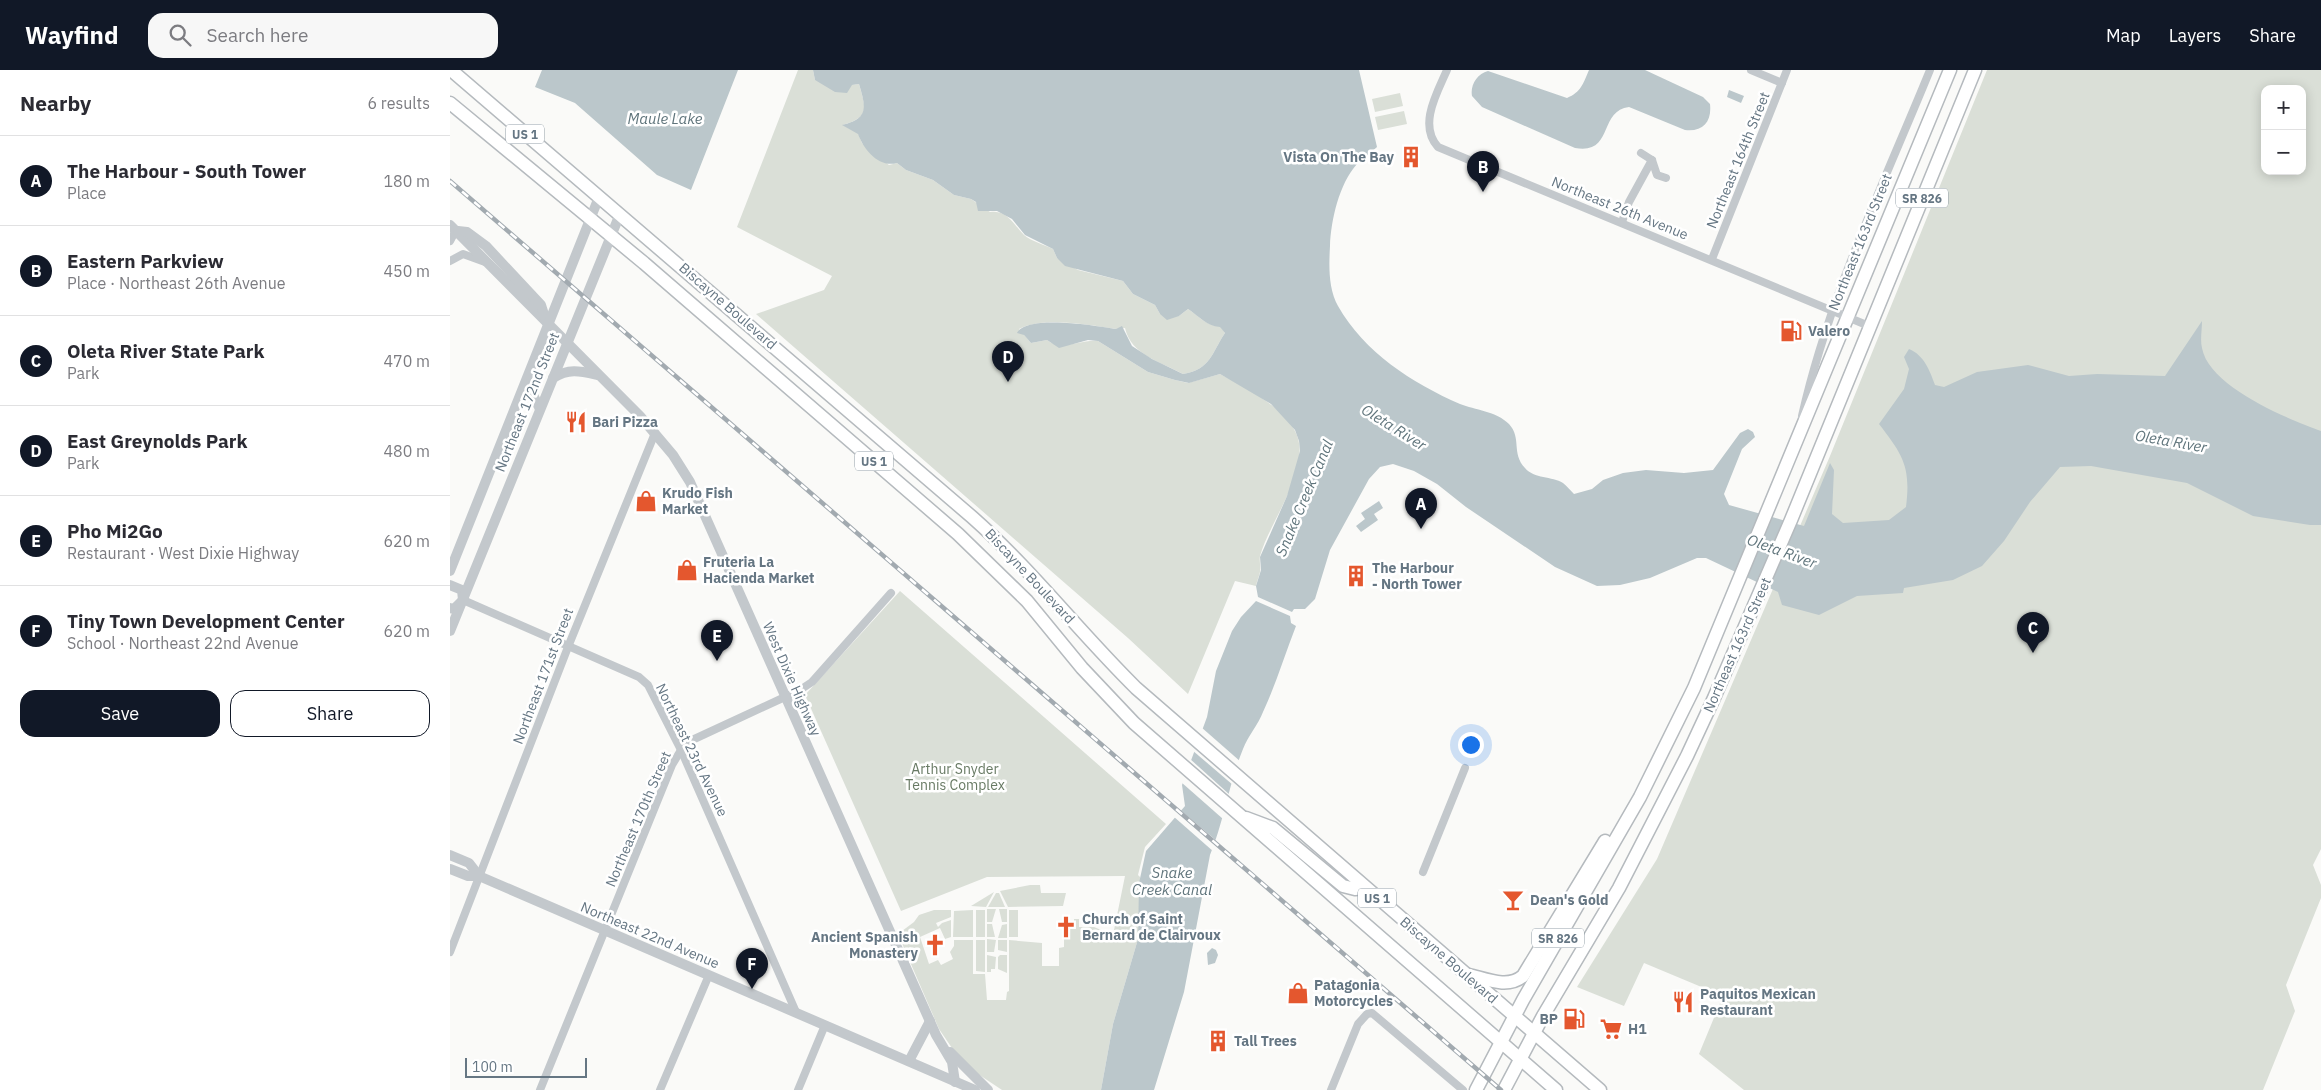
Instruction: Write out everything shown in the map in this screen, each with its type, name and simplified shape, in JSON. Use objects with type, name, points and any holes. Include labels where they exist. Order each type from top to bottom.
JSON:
[{"type":"main road","name":"Biscayne Boulevard","points":[[451,70],[994,536],[1043,586],[1108,660],[1191,736],[1600,1090]]},
{"type":"main road","name":"Northeast 163rd Street","points":[[1476,1090],[1514,1016],[1654,771],[1694,688],[1950,70]]},
{"type":"main road","name":"Northeast 163rd Street","points":[[1504,1090],[1534,1032],[1639,850],[1714,698],[1791,520],[1975,70]]},
{"type":"main road","name":"Biscayne Boulevard","points":[[450,103],[611,236],[980,554],[1027,601],[1117,706],[1180,765],[1556,1090]]},
{"type":"main road","points":[[1694,688],[1714,698]]},
{"type":"main road","points":[[1234,812],[1273,828],[1342,886],[1355,890],[1365,888]]},
{"type":"main road","points":[[1466,974],[1504,983],[1520,978],[1608,835],[1622,827]]},
{"type":"street","name":"Northeast 26th Avenue","points":[[1447,70],[1428,124],[1429,134],[1438,147],[1712,259],[1869,326]]},
{"type":"street","points":[[1751,70],[1782,83]]},
{"type":"street","name":"Northeast 164th Street","points":[[1712,259],[1787,70]]},
{"type":"street","name":"Northeast 163rd Street","points":[[1794,447],[1818,352],[1833,310],[1930,70]]},
{"type":"street","points":[[1640,153],[1652,160],[1657,175],[1666,178]]},
{"type":"street","points":[[1622,222],[1629,202],[1652,160]]},
{"type":"street","name":"Northeast 172nd Street","points":[[450,571],[599,197]]},
{"type":"street","name":"Northeast 172nd Street","points":[[463,600],[620,214]]},
{"type":"street","points":[[450,242],[453,228]]},
{"type":"street","name":"West Dixie Highway","points":[[453,228],[467,232],[486,246],[541,305],[547,324]]},
{"type":"street","name":"West Dixie Highway","points":[[453,228],[655,433],[678,462],[702,506],[784,696],[936,1035],[952,1062],[953,1086]]},
{"type":"street","points":[[450,261],[463,254],[488,263]]},
{"type":"street","points":[[553,378],[563,371],[575,370],[599,375]]},
{"type":"street","points":[[529,374],[537,390],[548,390]]},
{"type":"street","points":[[520,397],[533,395],[540,409]]},
{"type":"street","name":"Northeast 171st Street","points":[[450,952],[568,647],[655,433]]},
{"type":"street","points":[[450,585],[462,590],[463,600],[450,631]]},
{"type":"street","name":"Northeast 170th Street","points":[[540,1090],[672,765],[681,750],[690,741],[800,690],[812,682],[891,593]]},
{"type":"street","points":[[450,608],[454,609],[463,600]]},
{"type":"street","name":"Northeast 23rd Avenue","points":[[463,600],[639,677],[648,685],[681,750],[796,1012]]},
{"type":"street","points":[[1424,872],[1465,768]]},
{"type":"street","name":"Northeast 22nd Avenue","points":[[450,855],[470,863],[479,876]]},
{"type":"street","name":"Northeast 22nd Avenue","points":[[450,870],[468,876],[479,876],[909,1061],[953,1086],[975,1090]]},
{"type":"street","name":"Northeast 171st Street","points":[[450,941],[457,930]]},
{"type":"street","points":[[660,1090],[709,975]]},
{"type":"street","points":[[1331,1090],[1358,1024],[1367,1014],[1378,1016],[1463,1090]]},
{"type":"street","points":[[909,1061],[930,1020]]},
{"type":"street","points":[[798,1090],[825,1025]]},
{"type":"street","points":[[936,1035],[969,1073],[988,1090]]},
{"type":"green space","points":[[798,70],[813,70],[815,80],[852,85],[859,84],[864,111],[858,119],[843,125],[858,133],[862,143],[889,165],[897,163],[906,170],[933,180],[954,195],[971,199],[990,212],[1006,215],[1024,235],[1053,249],[1057,258],[1078,270],[1123,281],[1133,294],[1155,305],[1160,314],[1179,316],[1188,309],[1207,322],[1220,326],[1225,333],[1205,364],[1192,372],[1183,374],[1148,357],[1140,351],[1128,337],[1125,328],[1116,329],[1054,322],[1029,325],[1019,329],[1031,343],[1047,340],[1059,345],[1065,345],[1098,341],[1148,372],[1188,383],[1220,374],[1251,391],[1271,405],[1281,413],[1295,431],[1299,445],[1299,461],[1295,477],[1265,542],[1260,556],[1260,572],[1256,586],[1235,581],[1188,694],[1128,638],[756,314],[824,290],[832,276],[737,227]]},
{"type":"green space","points":[[1987,70],[2321,70],[2321,849],[2313,865],[2321,885],[2321,898],[2286,985],[2295,1011],[2263,1090],[1744,1090],[1699,1054],[1723,996],[1644,963],[1624,1006],[1577,987],[1657,859],[1830,456]]},
{"type":"green space","points":[[1400,93],[1403,106],[1375,112],[1372,99]]},
{"type":"green space","points":[[1404,111],[1407,124],[1378,130],[1375,117]]},
{"type":"green space","name":"Arthur Snyder Tennis Complex","points":[[900,591],[1166,824],[1145,847],[1138,875],[1140,877],[1138,939],[1113,1024],[1101,1090],[1002,1090],[975,1072],[952,1048],[939,1029],[898,934],[914,922],[919,915],[934,910],[951,910],[951,917],[936,923],[938,927],[942,923],[951,920],[951,937],[945,939],[940,928],[920,937],[929,964],[938,960],[941,965],[953,959],[950,952],[954,946],[954,940],[973,940],[973,974],[985,974],[987,1000],[1006,1000],[1007,992],[1009,991],[1009,940],[1042,943],[1042,966],[1059,966],[1059,948],[1064,947],[1064,928],[1074,928],[1074,919],[1079,919],[1079,927],[1094,927],[1113,935],[1125,876],[987,877],[901,911],[805,695]]},
{"type":"green space","points":[[1040,885],[1041,893],[1066,893],[1063,906],[1008,907],[1000,891]]},
{"type":"green space","points":[[994,892],[986,907],[971,906]]},
{"type":"green space","points":[[996,893],[999,893],[1005,907],[988,907]]},
{"type":"green space","points":[[987,909],[996,909],[992,922],[987,922]]},
{"type":"green space","points":[[999,909],[1007,909],[1007,922],[1002,922]]},
{"type":"green space","points":[[973,910],[973,937],[953,937],[954,911]]},
{"type":"green space","points":[[976,910],[985,910],[985,937],[976,937]]},
{"type":"green space","points":[[1009,910],[1018,910],[1018,937],[1009,937]]},
{"type":"green space","points":[[987,924],[992,924],[995,937],[987,937]]},
{"type":"green space","points":[[1007,924],[1007,938],[998,938],[1002,925]]},
{"type":"green space","points":[[987,939],[996,940],[994,952],[987,952]]},
{"type":"green space","points":[[976,940],[985,940],[985,972],[976,971]]},
{"type":"green space","points":[[998,940],[1007,940],[1007,952],[998,950]]},
{"type":"green space","points":[[987,955],[996,957],[995,969],[991,969],[991,972],[987,972]]},
{"type":"green space","points":[[1000,955],[1007,955],[1007,973],[998,969],[998,957]]},
{"type":"water","name":"Maule Lake","points":[[542,70],[738,70],[691,190],[657,175],[575,103],[535,87]]},
{"type":"water","name":"Oleta River","points":[[813,70],[1359,70],[1377,147],[1357,164],[1351,172],[1345,182],[1334,214],[1329,269],[1332,292],[1338,306],[1361,338],[1375,352],[1407,376],[1442,396],[1498,416],[1504,420],[1513,429],[1518,457],[1525,468],[1538,476],[1563,483],[1574,494],[1592,489],[1603,480],[1623,473],[1646,470],[1684,473],[1713,470],[1740,433],[1748,429],[1753,432],[1755,437],[1742,449],[1724,494],[1729,505],[1804,526],[1830,463],[1834,470],[1832,514],[1843,523],[1889,520],[1906,507],[1906,471],[1894,444],[1879,424],[1904,389],[1909,369],[1904,357],[1909,349],[1922,359],[1929,369],[1935,385],[1944,387],[1977,372],[2028,365],[2069,376],[2097,374],[2165,376],[2202,321],[2202,348],[2208,362],[2219,376],[2252,400],[2321,431],[2321,525],[2253,516],[2187,483],[2091,466],[2060,467],[2030,502],[2004,541],[1982,566],[1953,580],[1904,588],[1903,593],[1857,596],[1819,615],[1782,605],[1778,592],[1706,558],[1697,558],[1650,578],[1620,585],[1597,586],[1555,567],[1466,507],[1437,484],[1414,471],[1393,464],[1380,467],[1369,479],[1330,550],[1315,599],[1305,609],[1294,609],[1292,612],[1258,597],[1256,586],[1261,570],[1260,557],[1287,496],[1300,451],[1295,430],[1271,404],[1220,374],[1189,383],[1148,372],[1098,341],[1088,340],[1059,348],[1047,340],[1031,343],[1024,335],[1017,333],[1023,327],[1048,323],[1079,324],[1116,329],[1122,326],[1132,346],[1152,359],[1183,374],[1192,372],[1209,360],[1225,333],[1220,327],[1207,323],[1188,309],[1179,316],[1167,320],[1160,314],[1155,305],[1133,294],[1123,281],[1065,266],[1057,258],[1053,249],[1025,235],[1012,219],[997,211],[978,211],[976,202],[971,199],[954,195],[933,180],[906,170],[897,163],[890,164],[878,160],[868,152],[858,134],[842,125],[857,119],[863,111],[864,105],[859,84],[852,85],[847,93],[835,92],[815,80]]},
{"type":"water","points":[[1589,70],[1645,70],[1703,97],[1710,104],[1708,121],[1697,129],[1685,130],[1629,107],[1619,110],[1613,116],[1596,145],[1587,148],[1575,148],[1482,107],[1472,96],[1475,80],[1488,71],[1567,98],[1579,90]]},
{"type":"water","points":[[1729,90],[1744,96],[1741,103],[1727,97]]},
{"type":"water","points":[[1379,501],[1383,508],[1374,514],[1378,520],[1361,532],[1356,526],[1365,519],[1361,513]]},
{"type":"water","name":"Snake Creek Canal","points":[[1256,601],[1290,616],[1291,623],[1296,626],[1268,701],[1245,744],[1234,775],[1210,855],[1184,992],[1154,1090],[1101,1090],[1113,1024],[1138,939],[1139,883],[1146,851],[1185,806],[1182,785],[1207,717],[1216,671],[1232,631],[1241,617]]},
{"type":"water","points":[[1212,948],[1216,950],[1218,955],[1215,963],[1208,965],[1207,953]]},
{"type":"pier","points":[[1201,727],[1241,762],[1233,785],[1192,750]]},
{"type":"pier","points":[[1189,758],[1230,795],[1223,819],[1181,782]]},
{"type":"pier","points":[[1179,809],[1218,842],[1214,852],[1173,816]]},
{"type":"railway","points":[[450,181],[1501,1090]]},
{"type":"place","name":"Vista On The Bay","points":[[1411,157]]},
{"type":"place","name":"Eastern Parkview","points":[[1483,192]]},
{"type":"place","name":"Valero","points":[[1791,331]]},
{"type":"place","name":"East Greynolds Park","points":[[1008,382]]},
{"type":"place","name":"Bari Pizza","points":[[576,422]]},
{"type":"place","name":"Krudo Fish Market","points":[[646,501]]},
{"type":"place","name":"The Harbour - South Tower","points":[[1421,529]]},
{"type":"place","name":"Fruteria La Hacienda Market","points":[[687,570]]},
{"type":"place","name":"The Harbour - North Tower","points":[[1356,576]]},
{"type":"place","name":"Oleta River State Park","points":[[2033,653]]},
{"type":"place","name":"Pho Mi2Go","points":[[717,661]]},
{"type":"place","name":"Dean's Gold","points":[[1513,900]]},
{"type":"place","name":"Church of Saint Bernard de Clairvoux","points":[[1066,927]]},
{"type":"place","name":"Ancient Spanish Monastery","points":[[935,945]]},
{"type":"place","name":"Tiny Town Development Center","points":[[752,989]]},
{"type":"place","name":"Patagonia Motorcycles","points":[[1298,993]]},
{"type":"place","name":"Paquitos Mexican Restaurant","points":[[1683,1002]]},
{"type":"place","name":"BP","points":[[1574,1019]]},
{"type":"place","name":"H1","points":[[1611,1029]]},
{"type":"place","name":"Tall Trees","points":[[1218,1041]]}]
